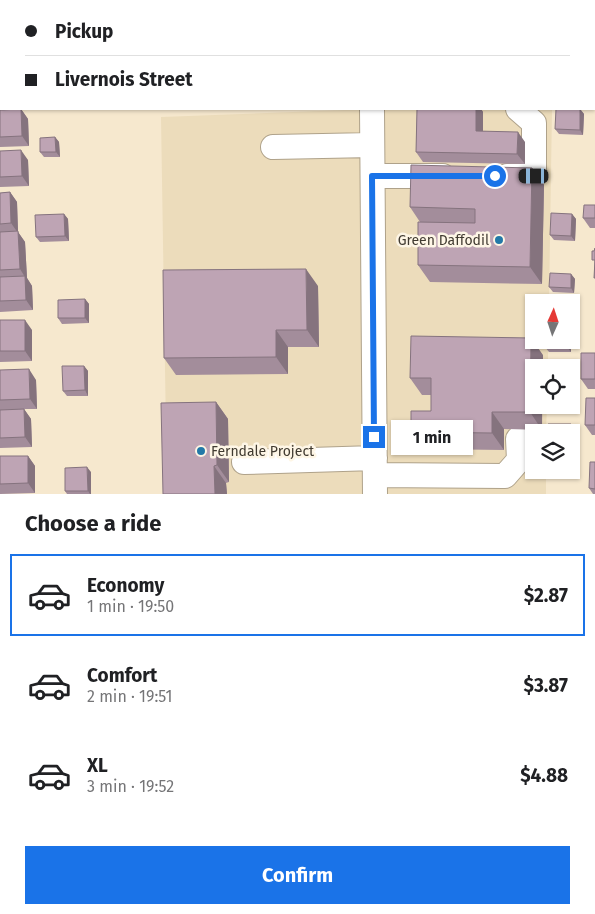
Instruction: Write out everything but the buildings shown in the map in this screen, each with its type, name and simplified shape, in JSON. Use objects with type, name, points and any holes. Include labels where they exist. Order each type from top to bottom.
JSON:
[{"type":"street","points":[[372,110],[375,476]]},
{"type":"street","points":[[372,176],[534,176],[534,123],[519,110]]},
{"type":"street","points":[[274,147],[372,145]]},
{"type":"street","points":[[244,462],[375,476],[505,476],[518,460],[518,439]]},
{"type":"shaded area","points":[[345,110],[552,110],[549,294],[525,294],[525,349],[548,349],[548,359],[525,359],[525,414],[547,414],[546,424],[525,424],[525,479],[546,479],[546,494],[167,494],[161,117]]},
{"type":"place","name":"Green Daffodil","points":[[499,240]]},
{"type":"place","name":"Ferndale Project","points":[[201,451]]},
{"type":"route","points":[[374,437],[372,176],[495,176]]}]
